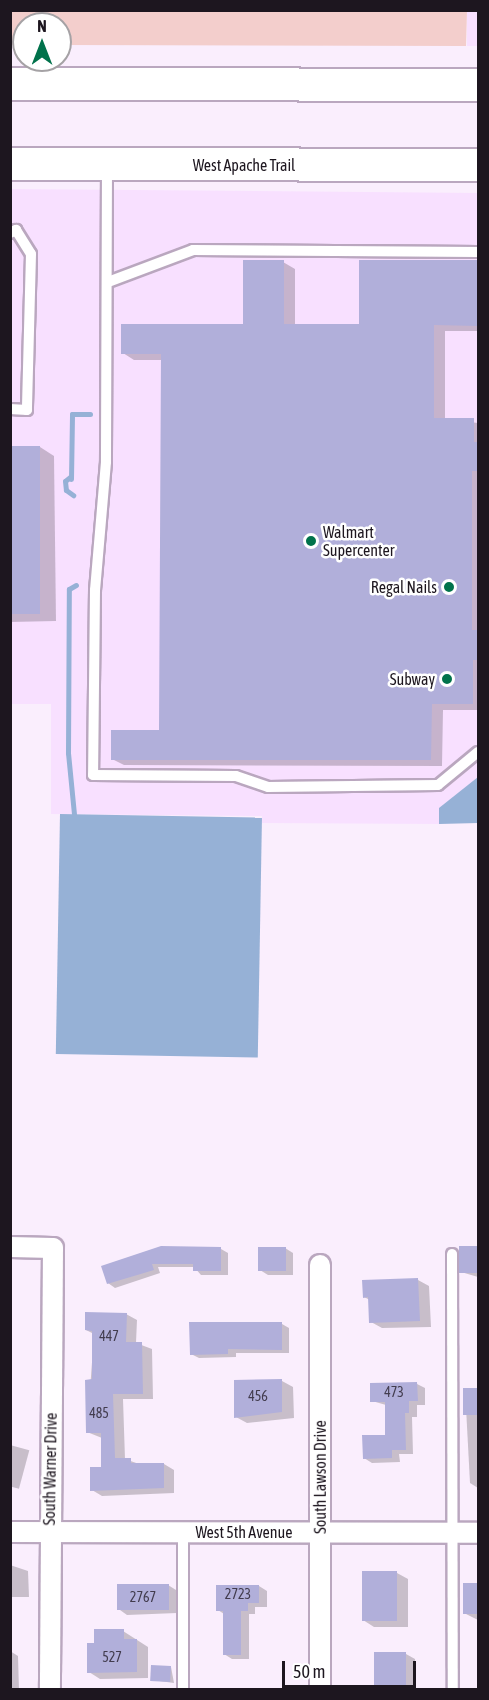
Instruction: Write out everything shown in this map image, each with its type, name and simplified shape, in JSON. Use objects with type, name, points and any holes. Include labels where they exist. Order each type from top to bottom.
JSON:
[{"type":"main road","points":[[10,84],[478,85]]},
{"type":"main road","name":"West Apache Trail","points":[[10,164],[478,165]]},
{"type":"street","name":"South Warner Drive","points":[[10,1247],[53,1248],[50,1689]]},
{"type":"street","name":"South Lawson Drive","points":[[320,1266],[320,1689]]},
{"type":"street","name":"West 5th Avenue","points":[[10,1533],[478,1533]]},
{"type":"lane","points":[[107,164],[106,462],[95,590],[93,775],[236,776],[268,787],[438,785],[478,752]]},
{"type":"lane","points":[[10,233],[16,231],[31,254],[27,410],[10,410]]},
{"type":"lane","points":[[108,282],[193,250],[478,252]]},
{"type":"lane","points":[[452,1254],[453,1689]]},
{"type":"lane","points":[[183,1532],[183,1689]]},
{"type":"shaded area","points":[[11,10],[467,11],[466,46],[72,45],[72,12],[12,12],[11,45]]},
{"type":"shaded area","points":[[467,11],[478,11],[478,46],[467,46]]},
{"type":"shaded area","points":[[10,189],[478,193],[478,777],[440,808],[439,824],[262,823],[262,816],[51,814],[51,704],[11,704]]},
{"type":"water","points":[[478,777],[478,823],[439,824],[439,808]]},
{"type":"water","points":[[60,814],[262,818],[258,1057],[56,1054]]},
{"type":"building","points":[[243,260],[284,260],[284,324],[359,324],[359,260],[478,260],[478,326],[434,325],[434,418],[474,418],[474,442],[478,442],[478,471],[472,471],[472,630],[478,630],[478,660],[473,660],[473,704],[432,704],[431,760],[111,760],[111,730],[159,730],[161,354],[121,354],[121,324],[243,324]]},
{"type":"building","points":[[10,446],[40,446],[40,614],[10,614]]},
{"type":"building","points":[[161,1246],[221,1247],[221,1271],[193,1271],[193,1264],[152,1264],[154,1270],[107,1284],[101,1266]]},
{"type":"building","points":[[459,1246],[478,1246],[478,1273],[459,1273]]},
{"type":"building","points":[[258,1247],[286,1247],[286,1271],[258,1271]]},
{"type":"building","points":[[418,1278],[420,1321],[369,1323],[368,1297],[363,1298],[362,1280]]},
{"type":"building","points":[[85,1312],[127,1313],[126,1342],[142,1342],[143,1394],[113,1394],[115,1458],[131,1458],[131,1463],[164,1463],[164,1488],[90,1491],[90,1467],[101,1467],[101,1433],[86,1433],[85,1380],[92,1379],[92,1331],[85,1330]]},
{"type":"building","points":[[189,1322],[282,1322],[282,1350],[228,1349],[228,1354],[190,1355]]},
{"type":"building","points":[[282,1379],[282,1412],[234,1418],[234,1380]]},
{"type":"building","points":[[417,1382],[418,1401],[409,1401],[409,1413],[405,1413],[406,1450],[392,1450],[392,1458],[363,1459],[362,1435],[385,1435],[385,1402],[370,1402],[370,1383]]},
{"type":"building","points":[[463,1388],[478,1388],[478,1415],[463,1415]]},
{"type":"building","points":[[362,1571],[397,1571],[397,1621],[362,1621]]},
{"type":"building","points":[[463,1583],[478,1583],[478,1614],[463,1614]]},
{"type":"building","points":[[117,1584],[169,1584],[169,1610],[117,1610]]},
{"type":"building","points":[[216,1585],[259,1585],[259,1603],[248,1603],[248,1611],[241,1611],[241,1655],[223,1655],[223,1611],[216,1611]]},
{"type":"building","points":[[94,1629],[124,1629],[124,1639],[137,1639],[137,1672],[87,1673],[87,1643],[94,1643]]},
{"type":"building","points":[[374,1652],[406,1652],[406,1689],[374,1689]]},
{"type":"building","points":[[151,1665],[171,1666],[170,1682],[150,1681]]},
{"type":"waterway","points":[[71,479],[72,414],[90,414]]},
{"type":"waterway","points":[[70,477],[65,481],[66,490],[73,495]]},
{"type":"waterway","points":[[74,814],[68,753],[69,589],[76,585]]},
{"type":"place","name":"Walmart Supercenter","points":[[311,541]]},
{"type":"place","name":"Regal Nails","points":[[449,587]]},
{"type":"place","name":"Subway","points":[[447,679]]}]
